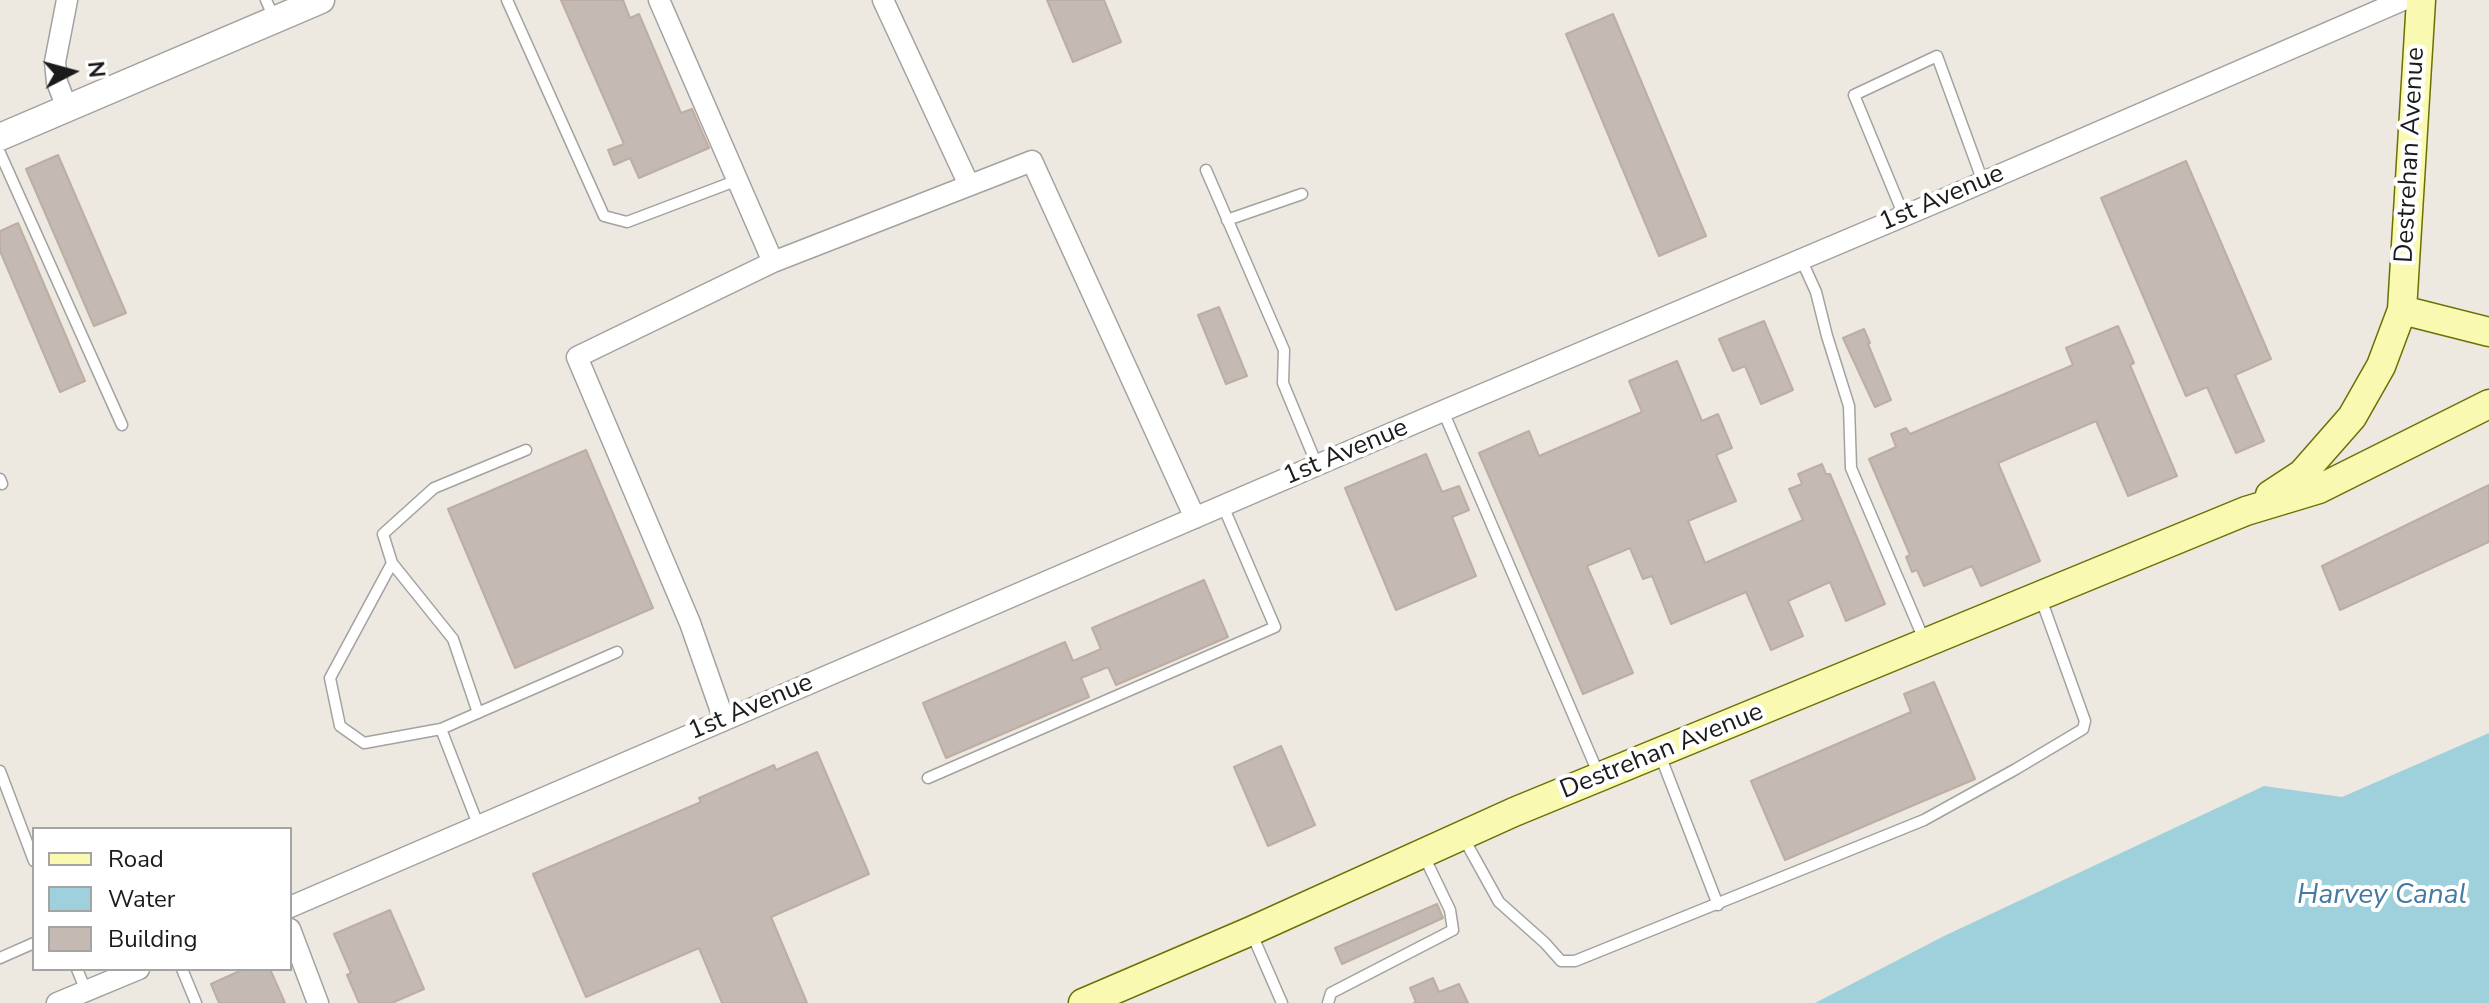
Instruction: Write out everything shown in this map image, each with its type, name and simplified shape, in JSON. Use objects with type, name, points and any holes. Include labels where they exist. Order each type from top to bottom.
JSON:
[{"type":"main road","name":"Destrehan Avenue","points":[[2246,511],[2302,474],[2352,417],[2381,366],[2402,310],[2421,0]]},
{"type":"main road","points":[[2402,310],[2489,332]]},
{"type":"main road","name":"Destrehan Avenue","points":[[1083,1003],[1600,777],[2246,511],[2319,489],[2489,404]]},
{"type":"street","points":[[67,0],[55,62],[57,82],[67,108]]},
{"type":"street","points":[[0,137],[270,10],[321,0]]},
{"type":"street","points":[[659,0],[773,262]]},
{"type":"street","points":[[883,0],[969,185]]},
{"type":"street","name":"1st Avenue","points":[[292,906],[2403,0]]},
{"type":"street","points":[[724,720],[690,623],[577,357],[773,262],[1032,161],[1195,518]]},
{"type":"street","points":[[292,934],[318,1003]]},
{"type":"street","points":[[72,998],[134,971]]},
{"type":"lane","points":[[507,0],[604,216],[627,222],[738,180]]},
{"type":"lane","points":[[1904,216],[1854,95],[1937,56],[1983,182]]},
{"type":"lane","points":[[0,153],[122,425]]},
{"type":"lane","points":[[1206,170],[1284,350],[1283,383],[1317,465]]},
{"type":"lane","points":[[1227,220],[1302,194]]},
{"type":"lane","points":[[1801,259],[1816,292],[1849,406],[1851,468],[1926,644]]},
{"type":"lane","points":[[1443,411],[1600,777]]},
{"type":"lane","points":[[478,713],[453,639],[392,563],[383,534],[434,488],[526,450]]},
{"type":"lane","points":[[928,778],[1275,627],[1223,506]]},
{"type":"lane","points":[[392,563],[330,678],[340,726],[364,743],[441,729],[617,652]]},
{"type":"lane","points":[[1462,835],[1499,902],[1561,961],[1575,961],[1718,905],[1924,820],[2083,729],[2085,721],[2040,598]]},
{"type":"lane","points":[[441,729],[479,827]]},
{"type":"lane","points":[[1659,753],[1718,905]]},
{"type":"lane","points":[[0,771],[32,856]]},
{"type":"lane","points":[[1328,1003],[1331,993],[1453,930],[1450,910],[1423,853]]},
{"type":"lane","points":[[1251,931],[1282,1003]]},
{"type":"lane","points":[[0,958],[32,944]]},
{"type":"lane","points":[[72,998],[77,971]]},
{"type":"lane","points":[[183,971],[196,1003]]},
{"type":"water","name":"Harvey Canal","points":[[2489,733],[2489,1003],[1815,1003],[1944,936],[2264,786],[2342,797]]},
{"type":"building","points":[[561,0],[623,0],[630,18],[639,14],[681,113],[692,109],[709,148],[639,178],[630,158],[614,165],[608,150],[624,144]]},
{"type":"building","points":[[1047,0],[1104,0],[1121,42],[1073,62]]},
{"type":"building","points":[[1613,14],[1706,236],[1659,256],[1566,34]]},
{"type":"building","points":[[58,155],[126,313],[94,326],[26,169]]},
{"type":"building","points":[[2186,161],[2271,359],[2235,375],[2264,441],[2236,453],[2207,387],[2186,396],[2101,198]]},
{"type":"building","points":[[18,223],[85,381],[60,392],[0,251],[0,231]]},
{"type":"building","points":[[1219,307],[1247,376],[1226,384],[1198,315]]},
{"type":"building","points":[[1764,321],[1793,390],[1761,404],[1745,366],[1733,371],[1719,339]]},
{"type":"building","points":[[2118,326],[2134,363],[2130,365],[2177,476],[2128,496],[2096,421],[1998,463],[2040,561],[1981,586],[1972,566],[1924,586],[1917,570],[1912,572],[1906,557],[1910,555],[1869,459],[1896,447],[1891,434],[1906,428],[1910,434],[2073,365],[2066,348]]},
{"type":"building","points":[[1864,329],[1891,400],[1875,407],[1843,338]]},
{"type":"building","points":[[1677,361],[1702,421],[1718,414],[1732,448],[1716,455],[1736,501],[1688,521],[1705,563],[1803,520],[1789,489],[1802,484],[1798,474],[1822,464],[1826,474],[1830,474],[1885,604],[1846,621],[1830,582],[1788,601],[1803,636],[1771,650],[1746,592],[1671,624],[1652,576],[1643,579],[1630,548],[1587,566],[1633,673],[1583,694],[1479,453],[1529,431],[1539,456],[1642,412],[1629,381]]},
{"type":"building","points":[[586,450],[653,608],[515,668],[448,509]]},
{"type":"building","points":[[1426,454],[1442,492],[1459,486],[1469,510],[1452,517],[1476,576],[1396,610],[1345,488]]},
{"type":"building","points":[[2489,485],[2489,542],[2340,610],[2322,566]]},
{"type":"building","points":[[1204,580],[1228,637],[1116,685],[1108,667],[1081,678],[1089,697],[946,758],[923,703],[1065,642],[1073,661],[1101,649],[1092,628]]},
{"type":"building","points":[[1934,682],[1975,779],[1785,860],[1751,781],[1911,712],[1904,694]]},
{"type":"building","points":[[1281,746],[1315,825],[1268,846],[1234,767]]},
{"type":"building","points":[[817,752],[869,874],[771,917],[807,1003],[722,1003],[699,948],[586,997],[533,874],[701,802],[699,798],[774,765],[776,770]]},
{"type":"building","points":[[1437,904],[1443,918],[1342,964],[1335,948]]},
{"type":"building","points":[[390,910],[424,989],[392,1003],[359,1003],[347,975],[351,973],[334,934]]},
{"type":"building","points":[[240,971],[271,971],[285,1003],[219,1003],[211,984]]},
{"type":"building","points":[[1433,978],[1439,992],[1459,984],[1468,1003],[1414,1003],[1410,988]]}]
